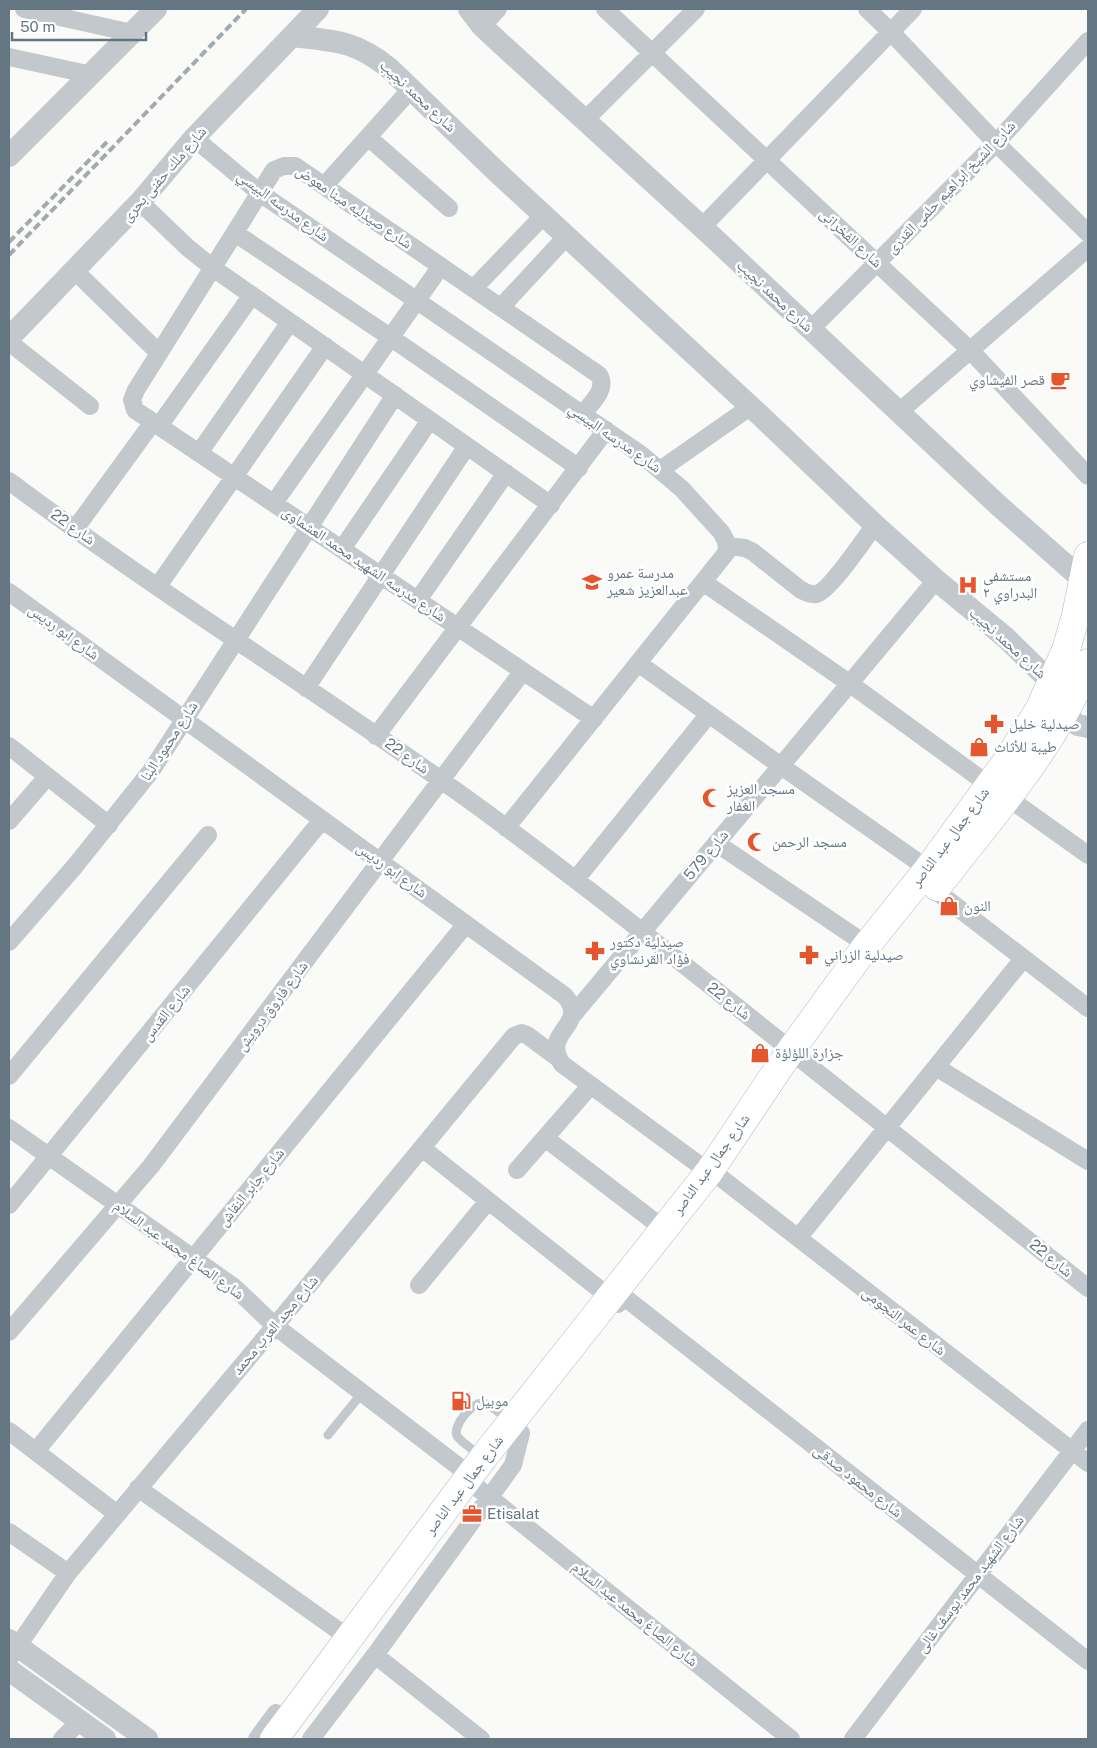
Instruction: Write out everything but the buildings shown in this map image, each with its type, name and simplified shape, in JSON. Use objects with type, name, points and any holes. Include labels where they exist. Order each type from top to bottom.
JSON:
[{"type":"main road","name":"شارع جمال عبد الناصر","points":[[797,1055],[998,791],[1052,683],[1066,650],[1086,569]]},
{"type":"main road","name":"شارع جمال عبد الناصر","points":[[998,791],[1028,769],[1063,715],[1081,682],[1088,663]]},
{"type":"main road","name":"شارع جمال عبد الناصر","points":[[289,1739],[516,1427],[620,1302],[715,1175],[797,1055],[867,945],[931,879]]},
{"type":"main road","name":"شارع جمال عبد الناصر","points":[[620,1302],[664,1229],[715,1175]]},
{"type":"main road","name":"شارع جمال عبد الناصر","points":[[274,1739],[479,1478]]},
{"type":"street","points":[[24,9],[132,33]]},
{"type":"street","points":[[9,156],[156,9]]},
{"type":"street","name":"شارع ملك حفنى بحرى","points":[[9,338],[140,202],[194,138],[318,9]]},
{"type":"street","points":[[475,17],[498,9]]},
{"type":"street","name":"شارع الفخرانى","points":[[605,9],[970,350],[1088,476]]},
{"type":"street","points":[[585,120],[696,9]]},
{"type":"street","points":[[867,9],[996,143],[1088,233]]},
{"type":"street","points":[[702,227],[913,9]]},
{"type":"street","name":"شارع محمد نجيب","points":[[475,17],[998,505],[1086,569]]},
{"type":"street","name":"شارع محمد نجيب","points":[[292,36],[335,41],[362,48],[389,68],[874,525],[1006,638],[1052,683]]},
{"type":"street","name":"شارع الشيخ ابراهيم حلمى القدرى","points":[[811,329],[996,143],[1088,41]]},
{"type":"street","points":[[9,57],[92,74]]},
{"type":"street","points":[[324,186],[411,89]]},
{"type":"street","points":[[368,137],[449,208]]},
{"type":"street","name":"شارع مدرسه البيسي","points":[[194,138],[260,193],[582,415],[625,442],[660,470],[702,510],[726,538],[727,546]]},
{"type":"street","name":"شارع صيدليه مينا معوض","points":[[135,410],[133,395],[274,170],[284,166],[295,166],[599,375],[602,384],[600,390],[582,415]]},
{"type":"street","points":[[140,202],[187,247],[213,268],[551,505]]},
{"type":"street","points":[[474,288],[544,215]]},
{"type":"street","points":[[234,233],[390,337],[578,468]]},
{"type":"street","points":[[501,307],[567,236]]},
{"type":"street","points":[[899,412],[1088,248]]},
{"type":"street","points":[[274,503],[441,266]]},
{"type":"street","points":[[75,271],[159,353]]},
{"type":"street","points":[[75,529],[252,295]]},
{"type":"street","points":[[200,453],[290,322]]},
{"type":"street","points":[[9,342],[90,406]]},
{"type":"street","points":[[158,586],[325,346]]},
{"type":"street","name":"شارع محمود البنا","points":[[9,942],[75,866],[151,771],[308,526],[395,395]]},
{"type":"street","points":[[660,470],[750,407]]},
{"type":"street","name":"شارع مدرسه الشهيد محمد العشماوى","points":[[135,410],[594,718]]},
{"type":"street","points":[[342,549],[430,420]]},
{"type":"street","points":[[376,736],[606,430]]},
{"type":"street","points":[[306,688],[467,446]]},
{"type":"street","points":[[418,600],[506,473]]},
{"type":"street","name":"شارع 22","points":[[9,481],[75,529],[441,780],[576,880],[1088,1288]]},
{"type":"street","points":[[506,828],[726,553],[727,546],[745,548],[753,552],[800,590],[816,594],[829,586],[874,525]]},
{"type":"street","name":"شارع 579","points":[[573,1015],[936,580]]},
{"type":"street","points":[[703,582],[1088,855]]},
{"type":"street","name":"شارع ابو رديس","points":[[9,592],[566,996],[570,1001],[573,1015]]},
{"type":"street","points":[[638,663],[781,766],[931,879],[1023,959],[1088,1008]]},
{"type":"street","name":"شارع فاروق درويش","points":[[9,1331],[152,1166],[523,671]]},
{"type":"street","points":[[576,880],[709,714]]},
{"type":"street","points":[[1063,715],[1078,726],[1088,727]]},
{"type":"street","points":[[9,746],[109,825]]},
{"type":"street","points":[[9,821],[47,776]]},
{"type":"street","name":"شارع القدس","points":[[9,1205],[322,820]]},
{"type":"street","points":[[9,1076],[208,835]]},
{"type":"street","points":[[716,843],[867,945]]},
{"type":"street","name":"شارع جابر النقاش","points":[[36,1451],[466,924]]},
{"type":"street","points":[[798,1238],[1023,959]]},
{"type":"street","points":[[573,1015],[570,1022],[558,1036],[556,1051],[562,1064],[715,1175]]},
{"type":"street","name":"شارع مجد العرب محمد","points":[[12,1649],[68,1573],[514,1036],[518,1034],[527,1035],[558,1058]]},
{"type":"street","points":[[936,1066],[1088,1161]]},
{"type":"street","points":[[517,1170],[591,1086]]},
{"type":"street","name":"شارع الصاغ محمد عبد السلام","points":[[9,1128],[234,1287],[275,1326],[362,1393],[479,1478],[792,1739]]},
{"type":"street","points":[[545,1138],[664,1229]]},
{"type":"street","name":"شارع محمود صدقى","points":[[422,1148],[488,1201],[978,1575],[1088,1662]]},
{"type":"street","name":"شارع عمر النجومى","points":[[715,1175],[1088,1463]]},
{"type":"street","points":[[419,1285],[488,1201]]},
{"type":"street","points":[[257,1739],[339,1631],[479,1478],[513,1465],[516,1427]]},
{"type":"street","name":"شارع الشهيد محمد يوسف غالى","points":[[853,1739],[1088,1430]]},
{"type":"street","points":[[9,1431],[117,1514]]},
{"type":"street","points":[[311,1739],[375,1655],[479,1478]]},
{"type":"street","points":[[138,1488],[339,1631]]},
{"type":"street","points":[[9,1532],[68,1573]]},
{"type":"street","points":[[12,1649],[147,1739]]},
{"type":"street","points":[[375,1655],[481,1739]]},
{"type":"street","points":[[9,1670],[105,1739]]},
{"type":"street","points":[[62,1739],[80,1721]]},
{"type":"lane","points":[[328,1435],[362,1393]]},
{"type":"lane","points":[[479,1478],[456,1431],[458,1424],[474,1405],[480,1402],[485,1403],[516,1427]]},
{"type":"railway","points":[[9,255],[246,9]]},
{"type":"railway","points":[[9,242],[107,142]]},
{"type":"place","name":"قصر الفيشاوي","points":[[1060,380]]},
{"type":"place","name":"مدرسة عمرو عبدالعزيز شعير","points":[[592,582]]},
{"type":"place","name":"مستشفى البدراوي ٢","points":[[968,585]]},
{"type":"place","name":"صيدلية خليل","points":[[994,724]]},
{"type":"place","name":"طيبة للأثاث","points":[[979,747]]},
{"type":"place","name":"مسجد العزيز الغفار","points":[[712,798]]},
{"type":"place","name":"مسجد الرحمن","points":[[757,842]]},
{"type":"place","name":"النون","points":[[949,906]]},
{"type":"place","name":"صيدلية دكتور فؤاد القرنشاوي","points":[[595,951]]},
{"type":"place","name":"صيدلية الزراني","points":[[809,955]]},
{"type":"place","name":"جزارة اللؤلؤة","points":[[760,1053]]},
{"type":"place","name":"موبيل","points":[[461,1401]]},
{"type":"place","name":"Etisalat","points":[[472,1514]]}]
